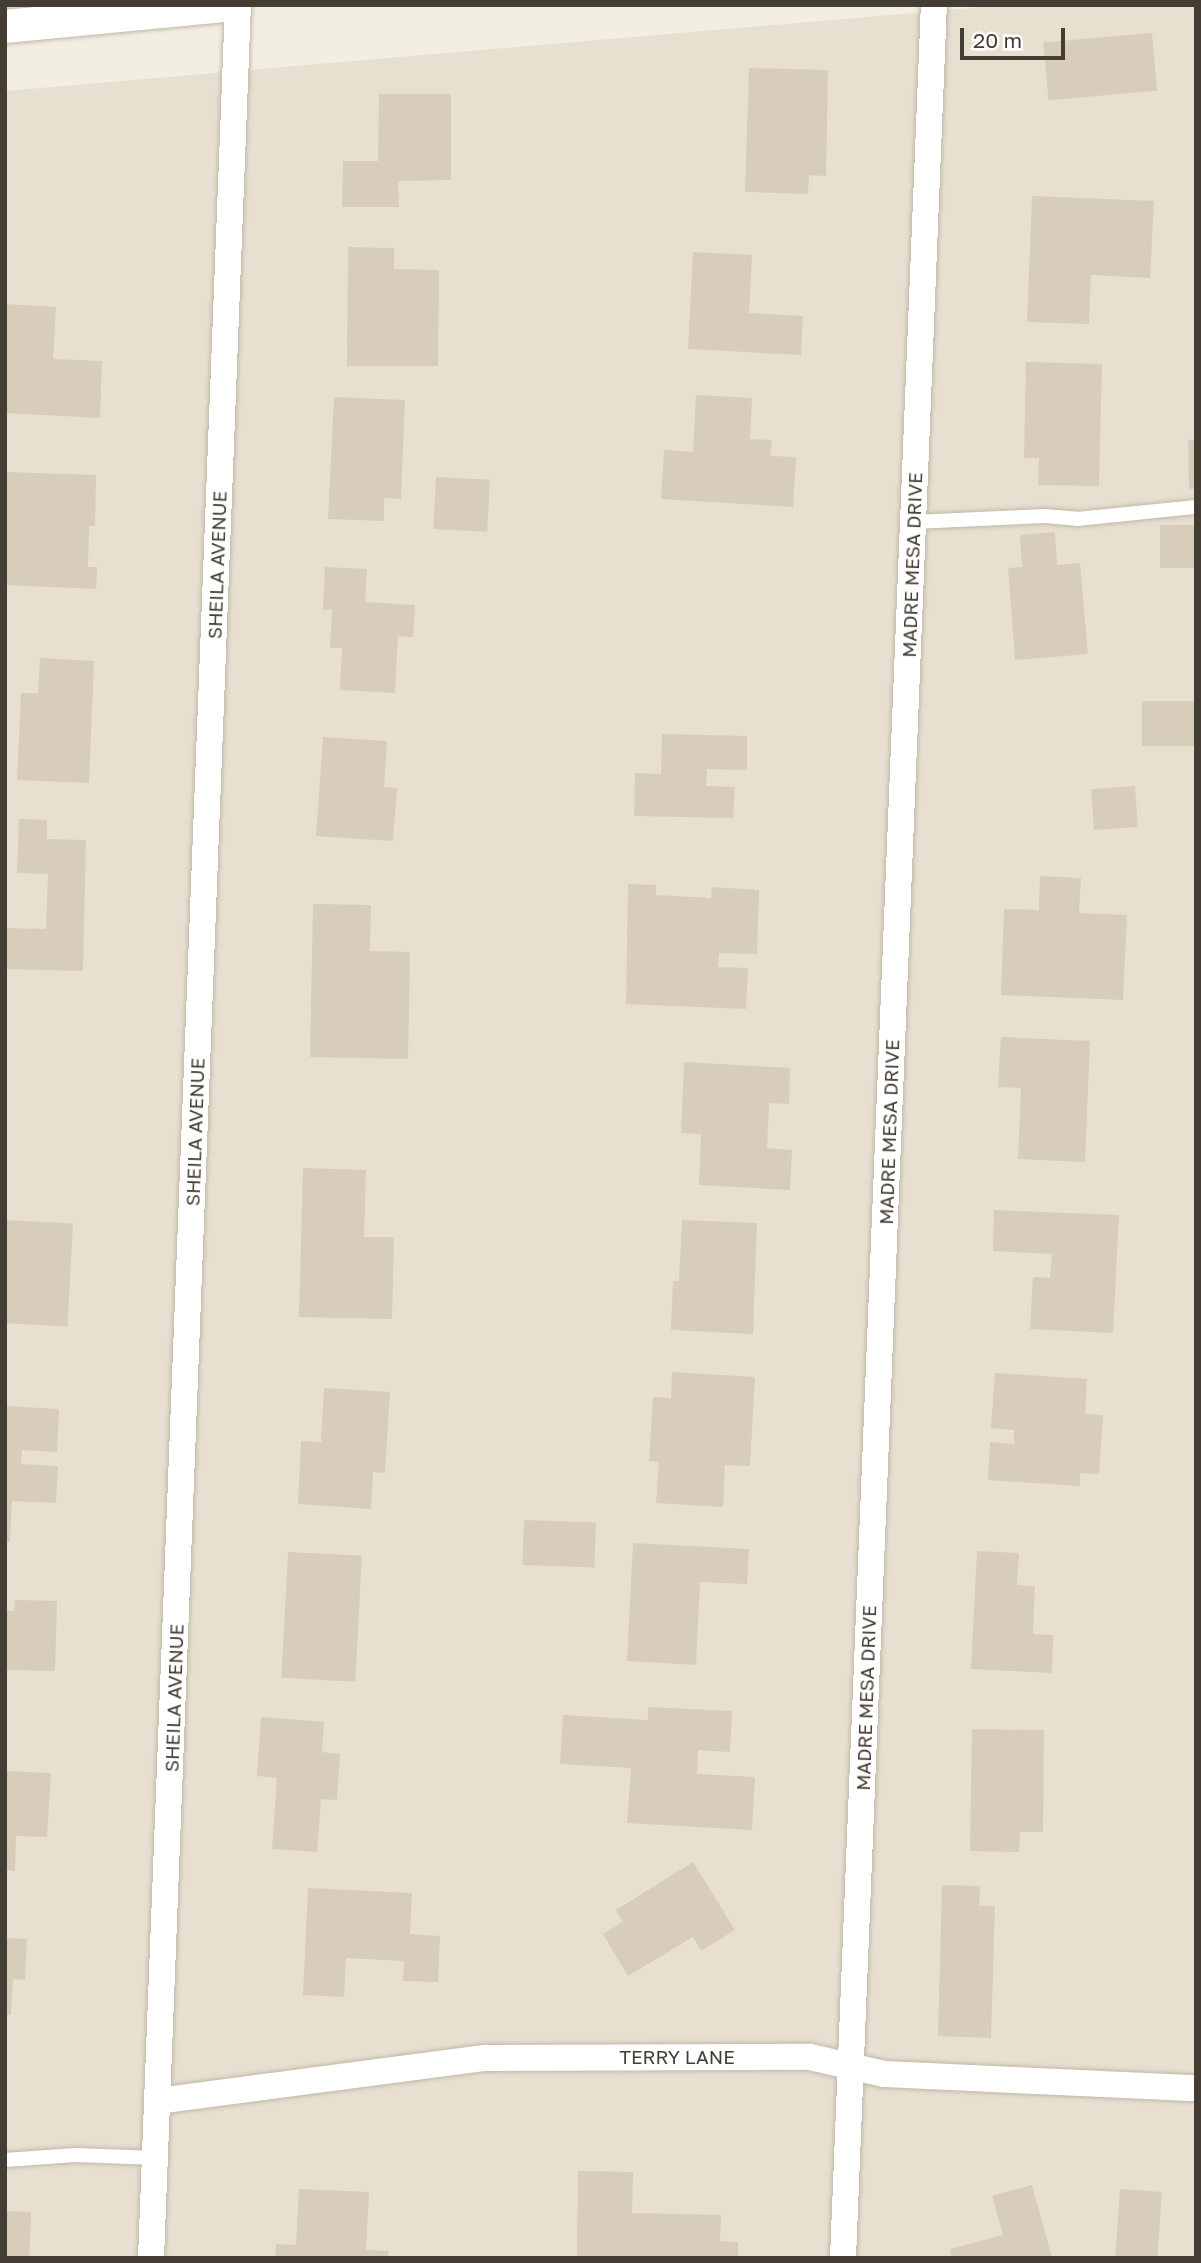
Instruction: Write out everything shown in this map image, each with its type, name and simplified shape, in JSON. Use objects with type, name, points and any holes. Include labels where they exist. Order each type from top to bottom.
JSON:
[{"type":"street","points":[[5,26],[225,5]]},
{"type":"street","name":"SHEILA AVENUE","points":[[151,2258],[238,5]]},
{"type":"street","name":"MADRE MESA DRIVE","points":[[843,2258],[934,5]]},
{"type":"street","name":"TERRY LANE","points":[[158,2101],[485,2058],[810,2057],[884,2074],[1196,2088]]},
{"type":"lane","points":[[913,522],[1045,516],[1077,519],[1196,508]]},
{"type":"lane","points":[[5,2160],[76,2155],[156,2158]]},
{"type":"shaded area","points":[[1006,5],[1196,5],[1196,2258],[5,2258],[5,91]]},
{"type":"building","points":[[1152,33],[1157,91],[1048,100],[1043,42]]},
{"type":"building","points":[[749,68],[828,70],[826,176],[809,175],[808,194],[745,192]]},
{"type":"building","points":[[379,94],[451,94],[451,180],[398,181],[399,207],[342,207],[343,161],[378,161]]},
{"type":"building","points":[[1032,196],[1154,201],[1150,278],[1091,275],[1089,324],[1027,322]]},
{"type":"building","points":[[348,247],[394,248],[394,269],[439,270],[438,366],[347,366]]},
{"type":"building","points":[[693,252],[752,255],[749,313],[803,316],[801,355],[688,349]]},
{"type":"building","points":[[5,304],[56,307],[53,359],[102,361],[100,418],[5,413]]},
{"type":"building","points":[[1026,362],[1102,364],[1099,486],[1038,485],[1039,458],[1024,458]]},
{"type":"building","points":[[696,395],[752,398],[750,439],[772,440],[770,456],[796,457],[793,507],[661,499],[664,450],[693,452]]},
{"type":"building","points":[[334,397],[405,400],[401,499],[384,498],[384,521],[328,519]]},
{"type":"building","points":[[1196,439],[1196,489],[1189,489],[1188,440]]},
{"type":"building","points":[[5,472],[96,475],[95,526],[89,526],[88,567],[97,567],[96,589],[5,585]]},
{"type":"building","points":[[436,477],[490,480],[487,532],[433,529]]},
{"type":"building","points":[[1160,525],[1196,525],[1196,568],[1160,568]]},
{"type":"building","points":[[1055,532],[1057,565],[1080,563],[1088,654],[1015,660],[1008,568],[1022,567],[1020,535]]},
{"type":"building","points":[[325,567],[367,569],[365,602],[415,605],[413,637],[398,636],[395,693],[340,690],[342,648],[330,648],[332,610],[323,610]]},
{"type":"building","points":[[40,658],[94,661],[89,783],[17,780],[21,693],[38,693]]},
{"type":"building","points":[[1142,701],[1196,701],[1196,746],[1142,746]]},
{"type":"building","points":[[662,734],[747,736],[747,770],[707,769],[706,786],[735,787],[733,818],[634,816],[635,773],[661,774]]},
{"type":"building","points":[[323,737],[387,741],[384,787],[397,788],[393,841],[316,836]]},
{"type":"building","points":[[1135,786],[1138,827],[1094,830],[1091,789]]},
{"type":"building","points":[[19,819],[47,820],[47,839],[86,840],[83,971],[5,969],[5,928],[46,929],[48,874],[17,873]]},
{"type":"building","points":[[1040,876],[1081,878],[1079,913],[1127,915],[1123,1000],[1001,995],[1004,909],[1039,910]]},
{"type":"building","points":[[628,884],[656,885],[656,895],[711,898],[712,887],[759,890],[757,954],[719,953],[718,967],[748,968],[746,1009],[626,1004]]},
{"type":"building","points":[[313,904],[371,905],[370,951],[410,952],[408,1059],[310,1057]]},
{"type":"building","points":[[1001,1037],[1090,1041],[1085,1162],[1018,1159],[1021,1088],[998,1087]]},
{"type":"building","points":[[684,1062],[790,1068],[789,1104],[769,1103],[767,1148],[792,1150],[790,1190],[699,1185],[701,1134],[681,1133]]},
{"type":"building","points":[[303,1168],[366,1170],[364,1237],[394,1237],[392,1319],[299,1317]]},
{"type":"building","points":[[994,1210],[1119,1215],[1113,1333],[1030,1329],[1033,1277],[1050,1278],[1052,1254],[993,1251]]},
{"type":"building","points":[[5,1220],[73,1224],[68,1326],[5,1323]]},
{"type":"building","points":[[682,1220],[757,1223],[753,1334],[671,1330],[673,1281],[679,1281]]},
{"type":"building","points":[[672,1372],[755,1377],[750,1466],[725,1465],[723,1507],[656,1503],[659,1462],[649,1461],[653,1397],[671,1398]]},
{"type":"building","points":[[995,1373],[1087,1379],[1085,1414],[1103,1415],[1099,1474],[1080,1473],[1080,1486],[988,1480],[990,1442],[1014,1444],[1014,1430],[991,1428]]},
{"type":"building","points":[[324,1388],[390,1392],[385,1473],[373,1472],[371,1509],[298,1504],[301,1441],[321,1442]]},
{"type":"building","points":[[5,1406],[59,1409],[57,1452],[22,1450],[21,1464],[58,1466],[56,1503],[12,1501],[10,1542],[5,1542]]},
{"type":"building","points":[[524,1520],[596,1523],[594,1567],[522,1565]]},
{"type":"building","points":[[633,1543],[749,1549],[747,1584],[700,1582],[696,1665],[627,1661]]},
{"type":"building","points":[[977,1551],[1019,1553],[1017,1585],[1035,1586],[1033,1634],[1053,1635],[1052,1673],[971,1669]]},
{"type":"building","points":[[288,1552],[362,1556],[355,1682],[281,1678]]},
{"type":"building","points":[[15,1600],[57,1601],[55,1671],[5,1670],[5,1611],[14,1611]]},
{"type":"building","points":[[648,1707],[732,1711],[730,1752],[698,1750],[697,1774],[755,1777],[752,1830],[627,1823],[631,1768],[560,1764],[563,1715],[648,1720]]},
{"type":"building","points":[[261,1717],[324,1722],[322,1752],[340,1754],[337,1800],[321,1799],[317,1852],[272,1849],[277,1778],[257,1776]]},
{"type":"building","points":[[972,1729],[1044,1730],[1043,1832],[1020,1832],[1019,1852],[970,1851]]},
{"type":"building","points":[[5,1771],[51,1773],[47,1837],[16,1836],[15,1871],[5,1870]]},
{"type":"building","points":[[693,1862],[735,1930],[701,1951],[693,1937],[628,1976],[603,1934],[623,1922],[616,1910]]},
{"type":"building","points":[[942,1885],[980,1886],[979,1906],[995,1906],[991,2038],[938,2036]]},
{"type":"building","points":[[308,1888],[412,1893],[410,1934],[440,1936],[438,1982],[403,1981],[404,1961],[346,1958],[344,1997],[303,1995]]},
{"type":"building","points":[[5,1938],[27,1939],[25,1980],[13,1979],[11,2015],[5,2015]]},
{"type":"building","points":[[578,2171],[633,2172],[632,2213],[721,2215],[720,2241],[738,2242],[738,2258],[577,2258]]},
{"type":"building","points":[[1032,2185],[1052,2258],[952,2258],[950,2249],[1003,2235],[992,2196]]},
{"type":"building","points":[[299,2189],[369,2192],[366,2250],[389,2251],[388,2258],[275,2258],[276,2244],[296,2245]]},
{"type":"building","points":[[1120,2189],[1162,2192],[1157,2258],[1115,2258]]},
{"type":"building","points":[[5,2211],[31,2212],[29,2258],[5,2258]]}]
